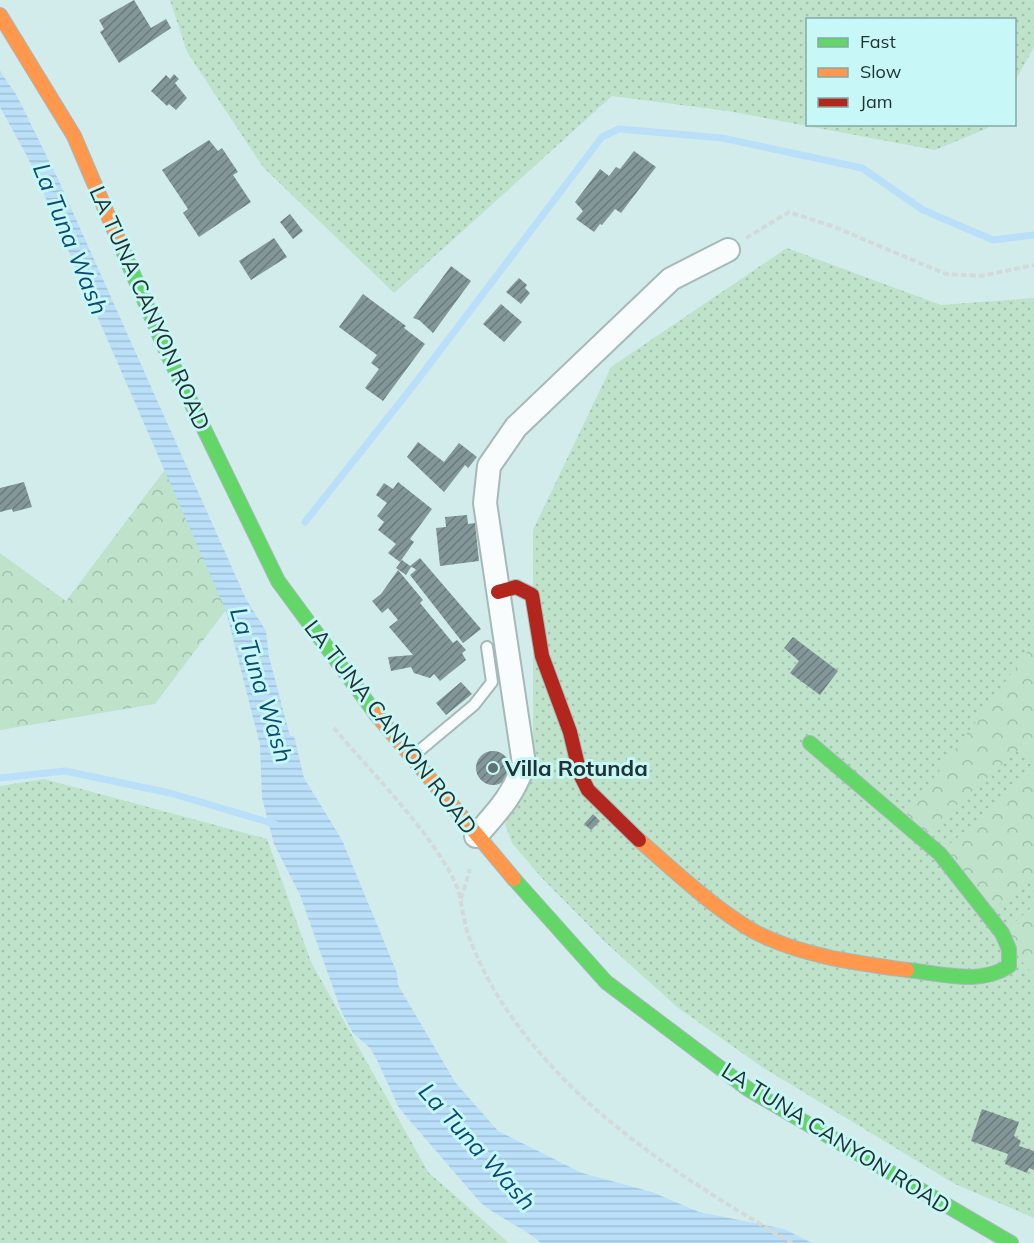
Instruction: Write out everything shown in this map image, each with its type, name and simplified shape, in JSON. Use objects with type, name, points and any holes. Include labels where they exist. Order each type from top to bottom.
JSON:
[{"type":"main road","name":"LA TUNA CANYON ROAD","points":[[0,15],[74,136],[168,355],[278,581],[410,758],[606,982],[748,1089],[1011,1243]]},
{"type":"main road","points":[[498,592],[509,586],[518,586],[532,595],[542,656],[570,732],[580,774],[588,790],[677,872],[741,924],[763,936],[828,957],[863,965],[966,975],[1000,974],[1009,966],[1009,949],[1002,933],[973,893],[940,854],[810,743]]},
{"type":"street","points":[[476,836],[516,788],[524,764],[485,503],[489,466],[516,427],[671,279],[728,250]]},
{"type":"lane","points":[[410,758],[474,705],[492,682],[487,647]]},
{"type":"path","points":[[728,250],[789,212],[832,226],[946,274],[981,276],[1034,265]]},
{"type":"path","points":[[334,728],[418,828],[441,860],[456,884],[467,931],[482,968],[511,1016],[556,1071],[609,1123],[651,1154],[792,1243]]},
{"type":"green space","points":[[170,0],[1034,0],[1034,47],[1016,79],[1016,18],[806,18],[806,126],[728,111],[612,96],[394,293],[263,167],[187,52]]},
{"type":"green space","points":[[808,126],[989,126],[935,150]]},
{"type":"green space","points":[[787,248],[941,305],[1034,298],[1034,1218],[955,1184],[762,1067],[677,1007],[604,941],[541,877],[512,843],[505,824],[533,766],[533,530],[611,367]]},
{"type":"green space","points":[[170,463],[238,594],[155,704],[0,730],[0,553],[66,601]]},
{"type":"green space","points":[[1034,643],[1034,764],[1018,750],[927,832],[905,817]]},
{"type":"green space","points":[[1034,771],[1034,873],[989,913],[944,849]]},
{"type":"green space","points":[[44,779],[267,839],[311,962],[428,1172],[509,1243],[0,1243],[0,786]]},
{"type":"green space","points":[[1034,905],[1034,971],[1027,969],[1004,932]]},
{"type":"water","name":"La Tuna Wash","points":[[0,71],[17,96],[58,179],[246,599],[266,631],[269,657],[290,736],[294,736],[304,778],[342,840],[397,973],[398,985],[455,1082],[498,1131],[582,1173],[652,1192],[699,1212],[784,1229],[812,1243],[541,1243],[480,1202],[399,1108],[370,1048],[353,1033],[342,1013],[300,895],[274,844],[262,798],[260,745],[226,611],[28,158],[0,107]]},
{"type":"building","points":[[134,0],[151,28],[166,19],[171,28],[119,63],[100,32],[104,29],[99,20]]},
{"type":"building","points":[[174,74],[179,79],[175,83],[187,98],[176,110],[169,104],[167,106],[151,91],[166,75],[170,79]]},
{"type":"building","points":[[209,140],[218,151],[222,148],[238,172],[233,175],[251,202],[199,237],[183,213],[188,209],[162,170]]},
{"type":"building","points":[[634,151],[656,167],[621,213],[615,209],[594,232],[576,219],[583,211],[575,202],[600,169],[609,176],[616,167],[620,169]]},
{"type":"building","points":[[290,214],[303,231],[293,239],[280,222]]},
{"type":"building","points":[[274,238],[287,257],[251,280],[239,261]]},
{"type":"building","points":[[451,266],[471,281],[433,333],[419,320],[413,318]]},
{"type":"building","points":[[519,278],[527,285],[525,288],[530,293],[521,304],[506,292]]},
{"type":"building","points":[[363,294],[406,326],[404,328],[425,344],[383,401],[365,388],[379,369],[371,363],[377,355],[339,327]]},
{"type":"building","points":[[501,304],[522,322],[504,342],[483,324]]},
{"type":"building","points":[[418,442],[444,462],[459,443],[477,457],[468,468],[465,465],[444,492],[407,457]]},
{"type":"building","points":[[24,482],[32,507],[13,512],[12,509],[0,512],[0,488]]},
{"type":"building","points":[[398,482],[432,509],[410,539],[414,542],[400,562],[388,553],[396,544],[378,530],[384,522],[377,516],[387,503],[376,495],[384,483],[393,489]]},
{"type":"building","points":[[467,515],[468,524],[475,523],[479,561],[440,566],[436,528],[446,527],[445,517]]},
{"type":"building","points":[[420,558],[481,629],[463,643],[410,575],[416,570],[411,567],[406,575],[396,568],[402,560],[410,566]]},
{"type":"building","points":[[398,570],[423,600],[420,603],[453,643],[457,640],[466,650],[462,653],[466,660],[440,681],[434,674],[430,678],[414,673],[411,667],[391,671],[388,657],[413,655],[389,627],[398,620],[388,608],[382,613],[372,601],[381,594]]},
{"type":"building","points":[[793,637],[838,671],[820,695],[790,673],[799,661],[784,648]]},
{"type":"building","points":[[461,682],[472,694],[446,715],[436,703]]},
{"type":"building","name":"Villa Rotunda","points":[[493,751],[505,756],[510,768],[505,780],[493,785],[481,780],[476,768],[481,756]]},
{"type":"building","points":[[593,814],[600,821],[591,830],[584,824]]},
{"type":"building","points":[[982,1109],[1019,1122],[1014,1136],[1021,1141],[1019,1146],[1034,1151],[1034,1170],[1029,1168],[1027,1173],[1005,1164],[1008,1154],[971,1141]]},
{"type":"waterway","points":[[305,522],[413,386],[602,137],[619,129],[722,138],[862,168],[923,210],[993,240],[1034,235]]},
{"type":"waterway","points":[[0,778],[65,771],[170,793],[275,824]]},
{"type":"traffic: fast","points":[[121,246],[168,355],[278,581],[376,714]]},
{"type":"traffic: fast","points":[[810,743],[940,854],[1002,933],[1009,949],[1009,966],[985,975],[960,977],[907,970]]},
{"type":"traffic: fast","points":[[514,879],[606,982],[748,1089],[1011,1243]]},
{"type":"traffic: slow","points":[[0,15],[74,136],[121,246]]},
{"type":"traffic: slow","points":[[376,714],[514,879]]},
{"type":"traffic: slow","points":[[639,840],[710,901],[755,932],[810,953],[907,970]]},
{"type":"traffic: jam","points":[[498,592],[516,587],[532,595],[542,656],[570,732],[580,774],[588,790],[639,840]]},
{"type":"place","name":"Villa Rotunda","points":[[493,768]]}]
